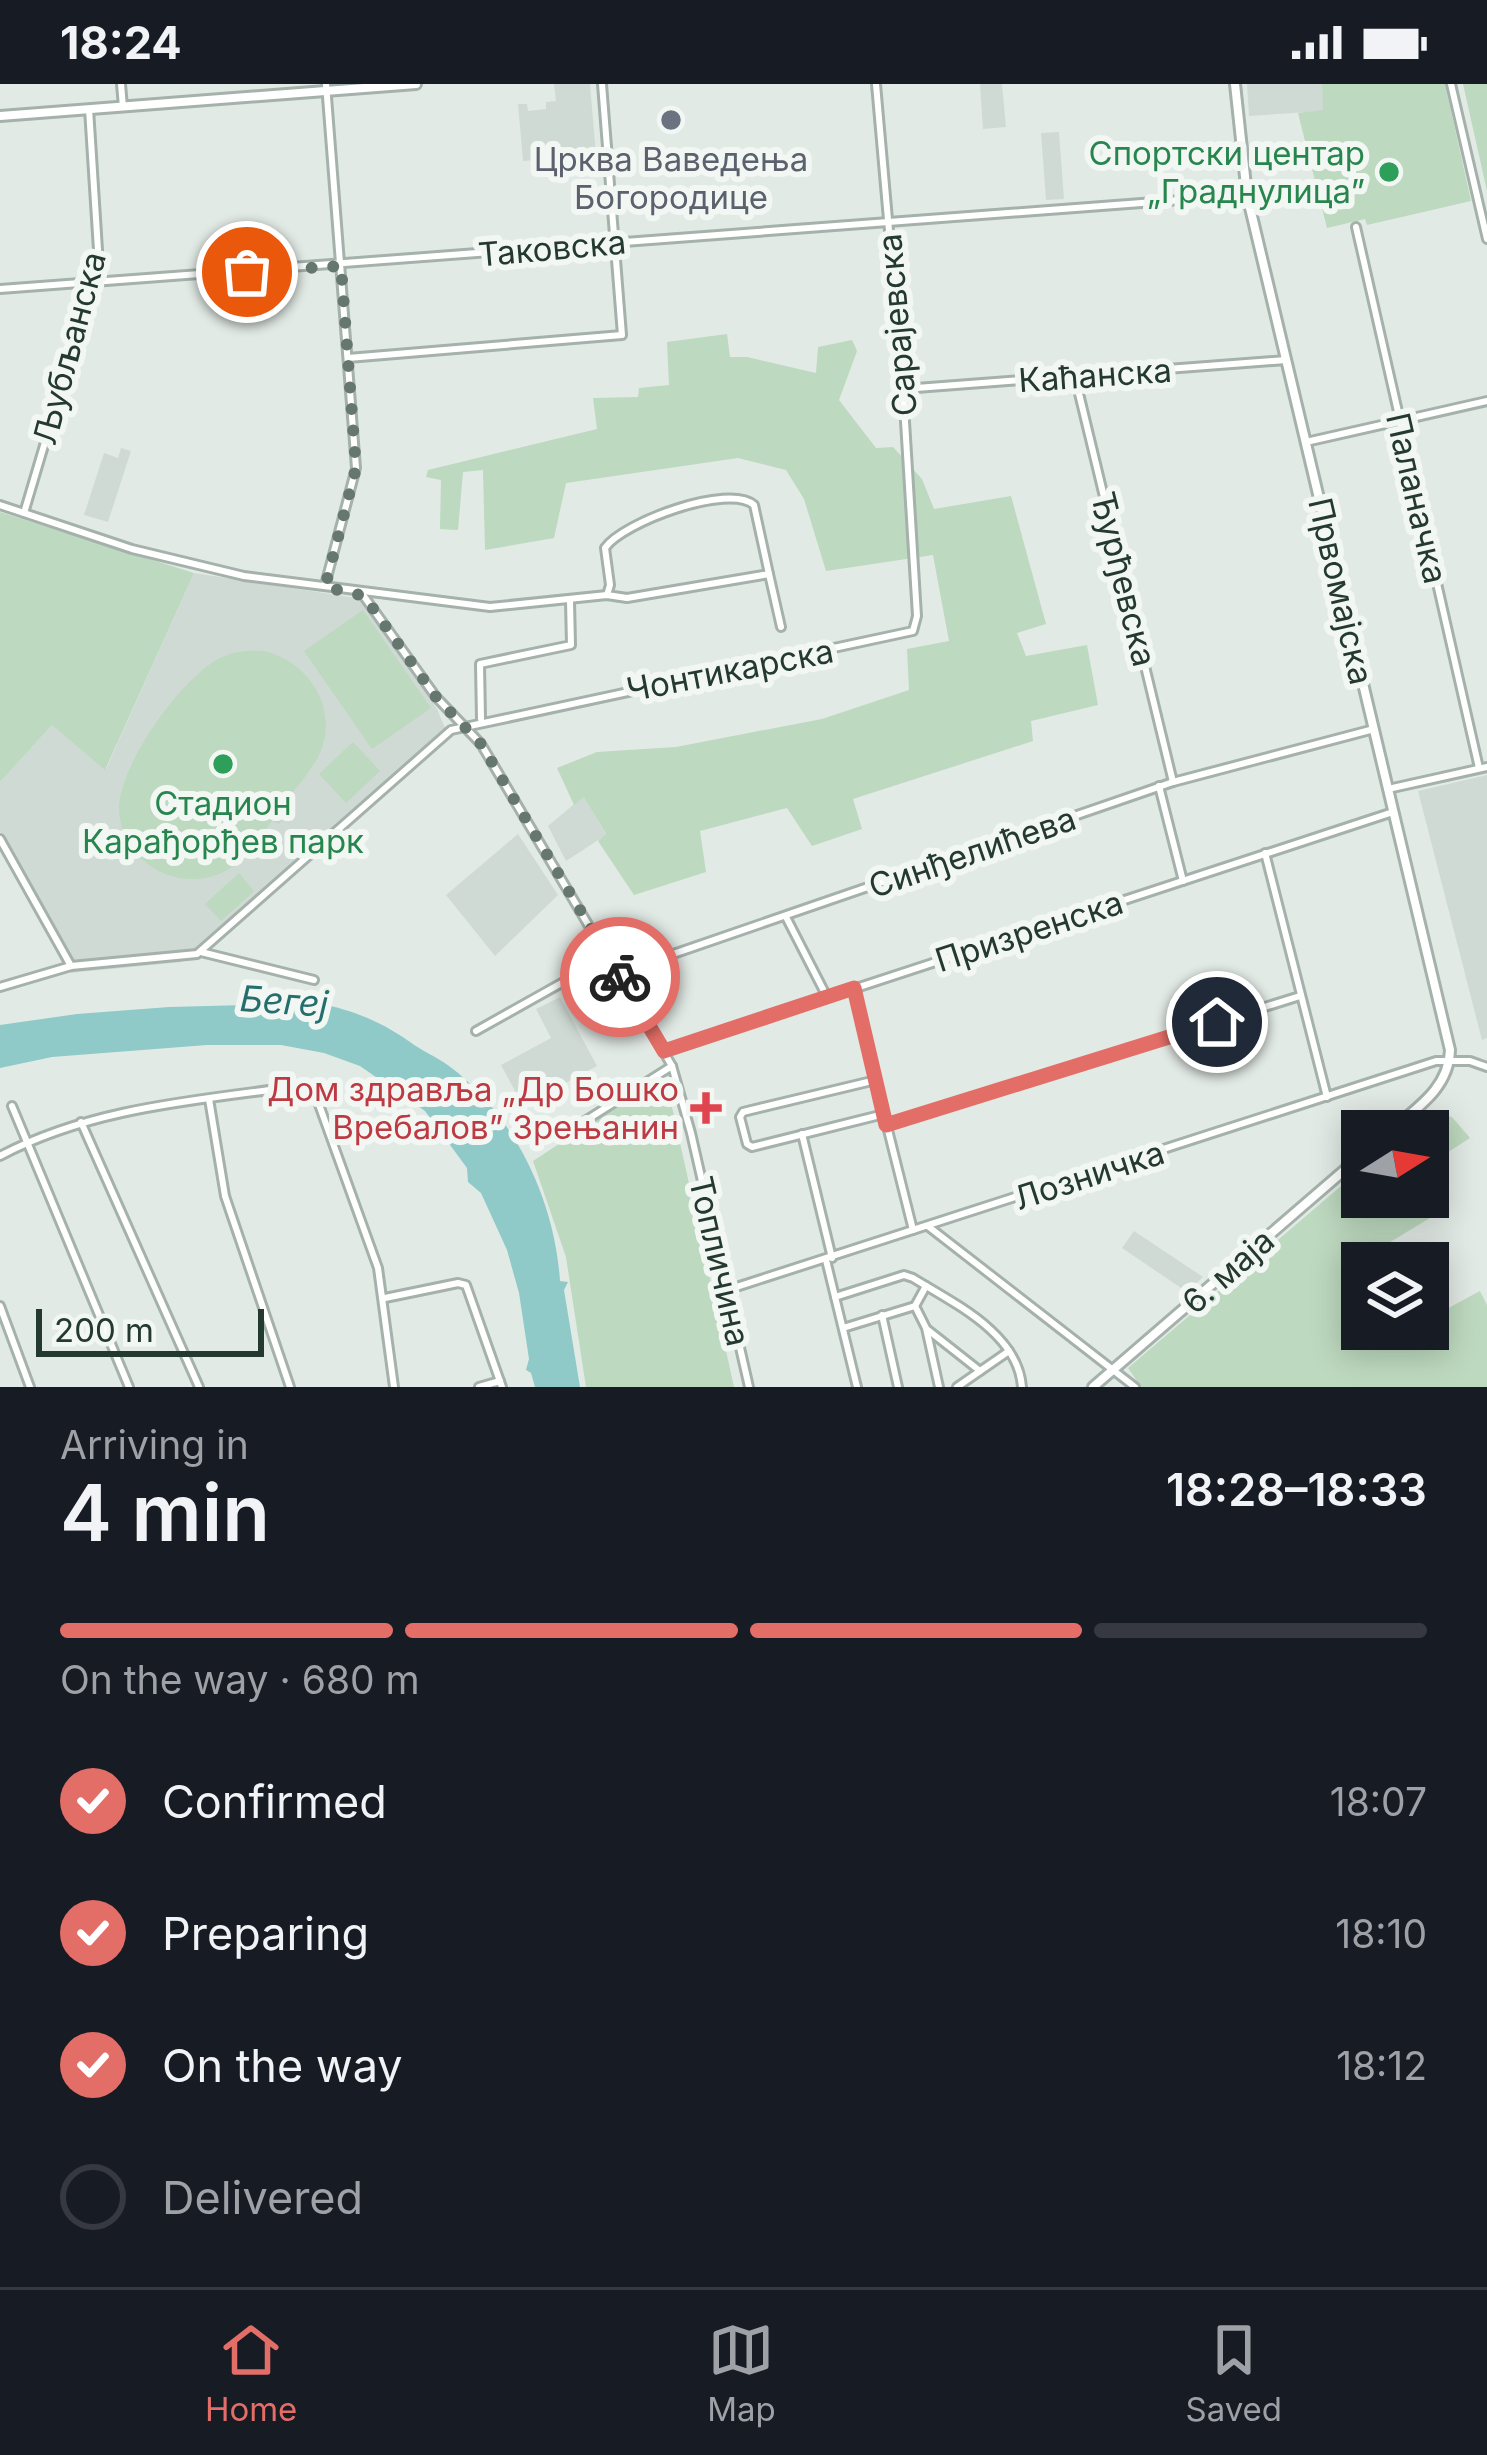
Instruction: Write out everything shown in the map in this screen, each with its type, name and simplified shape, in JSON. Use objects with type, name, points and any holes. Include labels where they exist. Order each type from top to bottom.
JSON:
[{"type":"street","points":[[121,84],[122,107]]},
{"type":"street","points":[[0,116],[326,87],[416,84]]},
{"type":"street","points":[[348,358],[622,335],[602,84]]},
{"type":"street","name":"Сарајевска","points":[[876,84],[914,566]]},
{"type":"street","name":"Првомајска","points":[[1235,84],[1247,195],[1450,1059]]},
{"type":"street","points":[[1451,84],[1487,239]]},
{"type":"street","points":[[325,587],[356,468],[326,87]]},
{"type":"street","name":"Љубљанска","points":[[24,513],[91,283],[98,236],[89,109]]},
{"type":"street","name":"Таковска","points":[[0,289],[1247,195]]},
{"type":"street","name":"Паланачка","points":[[1356,227],[1483,767]]},
{"type":"street","name":"Каћанска","points":[[903,389],[1286,361]]},
{"type":"street","name":"Ђурђевска","points":[[1075,377],[1173,782]]},
{"type":"street","points":[[1306,442],[1487,401]]},
{"type":"street","points":[[607,595],[610,585],[604,557],[615,536],[656,514],[739,497],[749,500],[757,511],[781,627]]},
{"type":"street","points":[[0,505],[188,564],[490,608],[607,595],[626,598],[770,574]]},
{"type":"street","name":"Чонтикарска","points":[[201,951],[440,737],[481,721],[908,634],[917,622],[914,566]]},
{"type":"street","name":"Топличина","points":[[361,592],[436,697],[481,744],[672,1066],[749,1387]]},
{"type":"street","points":[[481,721],[480,664],[571,645],[570,601]]},
{"type":"street","name":"Синђелићева","points":[[618,973],[1159,786],[1374,729]]},
{"type":"street","points":[[1388,789],[1483,767]]},
{"type":"street","points":[[1159,786],[1183,881]]},
{"type":"street","name":"Призренска","points":[[664,1051],[1394,812]]},
{"type":"street","points":[[0,838],[71,966]]},
{"type":"street","points":[[1265,853],[1327,1097]]},
{"type":"street","points":[[786,917],[826,998]]},
{"type":"street","points":[[0,987],[71,966],[183,957],[201,951],[314,980]]},
{"type":"street","points":[[476,1031],[608,957]]},
{"type":"street","points":[[854,988],[913,1231]]},
{"type":"street","points":[[886,1125],[1300,996]]},
{"type":"street","points":[[1413,1110],[1440,1085],[1450,1059],[1487,1067]]},
{"type":"street","name":"Лозничка","points":[[727,1290],[1450,1059]]},
{"type":"street","points":[[577,1126],[672,1066]]},
{"type":"street","points":[[876,1080],[743,1112],[740,1117],[752,1147],[884,1114]]},
{"type":"street","points":[[0,1156],[81,1121],[307,1085],[318,1095],[374,1254],[385,1298],[394,1387]]},
{"type":"street","points":[[209,1099],[225,1196],[290,1387]]},
{"type":"street","points":[[12,1106],[129,1387]]},
{"type":"street","points":[[81,1121],[199,1387]]},
{"type":"street","points":[[802,1135],[857,1387]]},
{"type":"street","name":"6. маја","points":[[1094,1387],[1341,1173]]},
{"type":"street","points":[[929,1227],[1135,1387]]},
{"type":"street","points":[[835,1297],[904,1275],[995,1334],[1019,1370],[1022,1387]]},
{"type":"street","points":[[385,1298],[460,1282],[471,1292],[501,1384],[478,1387]]},
{"type":"street","points":[[843,1328],[915,1306],[926,1286]]},
{"type":"street","points":[[0,1306],[30,1387]]},
{"type":"street","points":[[915,1306],[926,1328],[939,1387]]},
{"type":"street","points":[[881,1315],[898,1387]]},
{"type":"street","points":[[926,1328],[980,1370]]},
{"type":"street","points":[[957,1387],[1009,1351]]},
{"type":"shaded area","points":[[554,84],[590,84],[596,155],[523,161],[518,104],[527,104],[528,111],[546,109],[546,102],[556,101]]},
{"type":"shaded area","points":[[980,84],[1002,84],[1006,127],[983,129]]},
{"type":"shaded area","points":[[1247,84],[1322,84],[1324,111],[1249,116]]},
{"type":"shaded area","points":[[1059,132],[1064,199],[1046,200],[1041,133]]},
{"type":"shaded area","points":[[121,448],[131,451],[108,522],[84,515],[104,453],[118,458]]},
{"type":"shaded area","points":[[194,573],[363,599],[437,709],[446,730],[182,962],[70,973],[0,831],[0,782],[52,725],[106,769]]},
{"type":"shaded area","points":[[1487,775],[1487,1038],[1482,1040],[1418,791]]},
{"type":"shaded area","points":[[584,796],[606,835],[566,861],[548,826]]},
{"type":"shaded area","points":[[518,834],[558,895],[495,956],[446,895]]},
{"type":"shaded area","points":[[560,997],[597,1066],[523,1106],[501,1065],[551,1038],[536,1009]]},
{"type":"shaded area","points":[[1134,1231],[1203,1277],[1187,1292],[1122,1248]]},
{"type":"green space","name":"Спортски центар „Граднулица”","points":[[1322,84],[1445,84],[1471,201],[1367,225],[1365,219],[1327,228],[1298,113],[1323,110]]},
{"type":"green space","points":[[1463,84],[1487,84],[1487,191]]},
{"type":"green space","points":[[727,334],[730,357],[816,373],[818,347],[852,340],[857,351],[839,400],[876,448],[893,447],[922,479],[934,509],[1011,496],[1046,624],[1017,633],[1026,656],[1087,645],[1098,705],[1031,721],[1033,741],[853,799],[862,829],[812,846],[787,808],[700,831],[706,872],[634,895],[598,841],[606,834],[584,797],[574,805],[557,768],[597,752],[676,747],[822,719],[909,690],[907,649],[949,641],[933,555],[826,571],[804,499],[786,470],[738,458],[566,483],[554,538],[485,550],[483,470],[463,472],[458,530],[440,529],[441,480],[426,477],[428,470],[597,429],[593,398],[638,397],[639,388],[669,385],[667,342]]},
{"type":"green space","points":[[0,512],[194,573],[105,770],[52,725],[0,782]]},
{"type":"green space","points":[[363,610],[431,708],[372,749],[304,651]]},
{"type":"green space","name":"Стадион Карађорђев парк","points":[[264,651],[294,665],[316,689],[326,720],[320,753],[287,800],[293,805],[279,824],[272,821],[236,864],[211,877],[193,879],[158,870],[143,860],[123,830],[119,811],[128,772],[170,704],[203,669],[229,654]]},
{"type":"green space","points":[[353,742],[380,771],[346,803],[319,774]]},
{"type":"green space","points":[[239,873],[254,891],[221,921],[205,904]]},
{"type":"green space","points":[[665,1075],[734,1387],[586,1387],[566,1257],[533,1161]]},
{"type":"green space","points":[[1449,1116],[1452,1117],[1470,1138],[1449,1152]]},
{"type":"green space","points":[[1341,1186],[1341,1218],[1430,1218],[1390,1242],[1341,1242],[1341,1350],[1449,1350],[1449,1308],[1480,1291],[1487,1305],[1487,1387],[1141,1387],[1128,1368]]},
{"type":"water","points":[[318,1003],[377,1023],[444,1063],[473,1086],[512,1134],[550,1221],[560,1281],[568,1282],[564,1290],[580,1387],[535,1387],[526,1370],[529,1359],[519,1293],[507,1250],[481,1193],[468,1182],[467,1168],[425,1111],[360,1066],[281,1045],[207,1045],[52,1057],[0,1068],[0,1025],[169,1007]]},
{"type":"way so far","points":[[247,272],[341,266],[356,468],[325,587],[361,592],[436,697],[481,744],[620,977]]},
{"type":"place","name":"Црква Ваведења Богородице","points":[[671,120]]},
{"type":"place","name":"Спортски центар „Граднулица”","points":[[1389,172]]},
{"type":"place","name":"Стадион Карађорђев парк","points":[[223,764]]},
{"type":"place","name":"Дом здравља „Др Бошко Вребалов” Зрењанин","points":[[706,1108]]},
{"type":"route","points":[[620,977],[664,1051],[854,988],[886,1125],[1217,1022]]},
{"type":"water label","name":"Бегеј","points":[[284,1001]]}]
